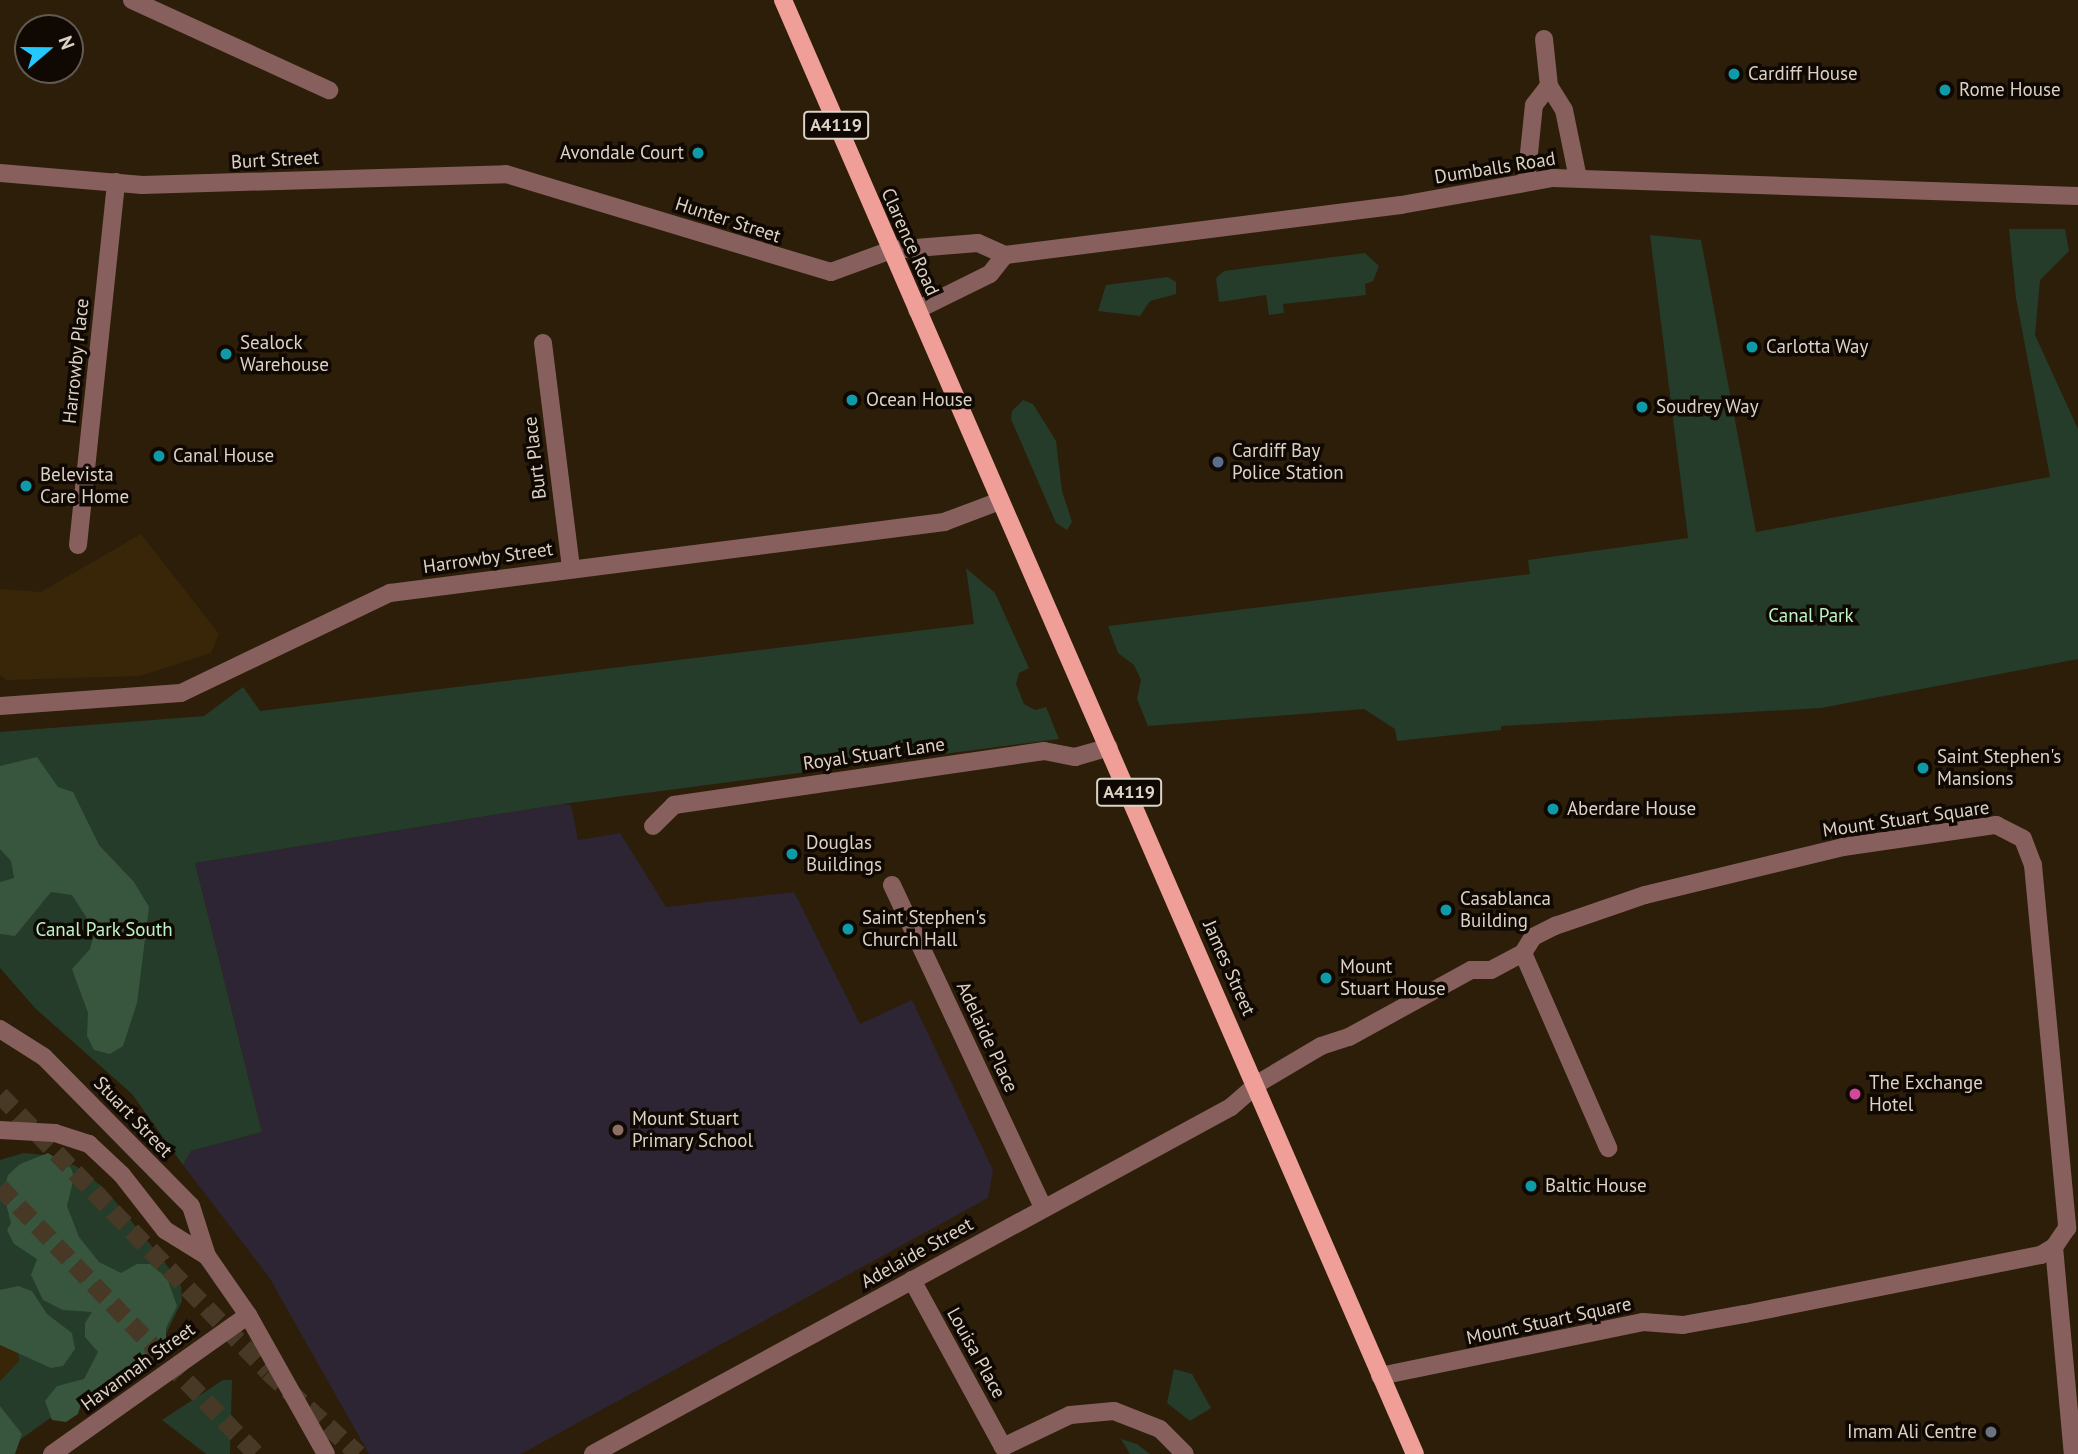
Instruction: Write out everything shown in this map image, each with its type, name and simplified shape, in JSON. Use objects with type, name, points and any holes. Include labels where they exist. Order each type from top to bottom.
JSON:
[{"type":"main road","name":"Clarence Road","points":[[783,0],[1000,501]]},
{"type":"main road","name":"James Street","points":[[1000,501],[1257,1084],[1415,1454]]},
{"type":"street","points":[[132,0],[329,90]]},
{"type":"street","points":[[1544,39],[1549,86],[1564,110],[1578,178]]},
{"type":"street","points":[[1526,182],[1534,105],[1549,86]]},
{"type":"street","name":"Burt Street","points":[[0,173],[116,182],[220,183],[467,172],[506,174],[552,185]]},
{"type":"street","name":"Dumballs Road","points":[[891,250],[978,243],[1005,255],[1401,205],[1526,182],[1578,178],[2078,196]]},
{"type":"street","name":"Harrowby Place","points":[[78,545],[116,182]]},
{"type":"street","name":"Hunter Street","points":[[552,185],[816,270],[831,272],[891,250]]},
{"type":"street","points":[[917,310],[990,274],[1005,255]]},
{"type":"street","name":"Burt Place","points":[[542,343],[571,568]]},
{"type":"street","name":"Harrowby Street","points":[[0,706],[181,693],[390,593],[944,522],[1000,501]]},
{"type":"street","name":"Royal Stuart Lane","points":[[653,826],[674,805],[1044,751],[1075,757],[1109,747]]},
{"type":"street","name":"Mount Stuart Square","points":[[1257,1084],[1471,970],[1491,970],[1523,953],[1533,937],[1555,926],[1645,895],[1843,847],[1983,825],[2010,830],[2031,850],[2067,1228],[2054,1247],[2041,1255],[1745,1314],[1683,1325],[1643,1322],[1380,1376]]},
{"type":"street","name":"Adelaide Place","points":[[892,885],[1043,1206]]},
{"type":"street","points":[[1523,953],[1608,1148]]},
{"type":"street","name":"Stuart Street","points":[[0,1029],[44,1057],[191,1206],[207,1256],[248,1315],[326,1454]]},
{"type":"street","name":"Adelaide Street","points":[[593,1454],[1043,1206],[1231,1107],[1257,1084]]},
{"type":"street","name":"Stuart Street","points":[[0,1130],[55,1133],[89,1144],[122,1175],[165,1230],[207,1256]]},
{"type":"street","name":"Mount Stuart Square","points":[[2054,1247],[2073,1454]]},
{"type":"street","name":"Louisa Place","points":[[912,1280],[997,1450],[1070,1415],[1114,1411],[1160,1429],[1185,1454]]},
{"type":"street","name":"Havannah Street","points":[[52,1454],[248,1315]]},
{"type":"shaded area","points":[[141,534],[219,634],[211,653],[140,676],[6,680],[0,675],[0,589],[41,592]]},
{"type":"shaded area","name":"Mount Stuart Primary School","points":[[562,804],[571,805],[578,840],[620,833],[666,907],[794,892],[860,1024],[912,1000],[993,1170],[988,1198],[521,1454],[369,1454],[269,1277],[183,1165],[191,1151],[262,1132],[195,863]]},
{"type":"shaded area","points":[[0,1335],[18,1353],[19,1361],[0,1381]]},
{"type":"green space","name":"Canal Park","points":[[2009,229],[2065,229],[2069,251],[2040,280],[2035,335],[2078,429],[2078,659],[1821,708],[1501,726],[1501,730],[1397,741],[1395,729],[1364,709],[1148,726],[1137,699],[1141,680],[1134,665],[1118,653],[1108,626],[1530,574],[1528,560],[1688,538],[1650,235],[1701,240],[1756,532],[2050,477],[2016,298]]},
{"type":"green space","points":[[1365,253],[1379,266],[1373,281],[1365,284],[1366,295],[1283,304],[1284,313],[1269,315],[1266,295],[1219,302],[1216,278],[1224,271]]},
{"type":"green space","points":[[1168,277],[1176,282],[1176,294],[1150,301],[1140,316],[1098,311],[1106,285]]},
{"type":"green space","points":[[1023,400],[1033,404],[1056,441],[1062,491],[1072,522],[1067,530],[1056,523],[1011,419],[1012,411]]},
{"type":"green space","name":"Canal Park South","points":[[966,568],[995,593],[1029,668],[1019,673],[1016,684],[1024,704],[1035,710],[1046,707],[1059,739],[562,804],[195,863],[262,1132],[191,1151],[183,1165],[132,1094],[36,1009],[0,968],[0,732],[204,716],[243,687],[260,711],[974,624]]},
{"type":"green space","points":[[37,757],[58,787],[73,792],[99,845],[134,882],[149,907],[137,1003],[123,1046],[110,1054],[94,1050],[87,1036],[88,1013],[72,969],[90,949],[95,931],[72,895],[51,892],[15,936],[0,934],[0,882],[14,878],[11,861],[0,849],[0,766]]},
{"type":"green space","points":[[24,1153],[54,1156],[76,1166],[105,1189],[164,1261],[181,1286],[182,1301],[165,1336],[0,1454],[17,1429],[0,1406],[0,1381],[19,1361],[18,1353],[0,1335],[0,1160]]},
{"type":"green space","points":[[48,1153],[71,1168],[74,1177],[67,1206],[79,1237],[99,1262],[121,1273],[137,1264],[150,1264],[167,1278],[177,1306],[166,1328],[166,1351],[159,1360],[141,1361],[116,1385],[84,1395],[78,1414],[66,1422],[52,1420],[45,1401],[57,1386],[84,1379],[98,1352],[85,1337],[85,1323],[92,1312],[63,1310],[43,1300],[31,1275],[37,1259],[14,1244],[7,1230],[11,1223],[3,1192],[8,1175],[20,1164]]},
{"type":"green space","points":[[18,1286],[32,1291],[47,1314],[72,1333],[75,1349],[63,1366],[51,1368],[0,1345],[0,1290]]},
{"type":"green space","points":[[1174,1369],[1192,1374],[1211,1408],[1190,1421],[1167,1403]]},
{"type":"green space","points":[[223,1380],[232,1380],[230,1454],[206,1454],[162,1420]]},
{"type":"green space","points":[[0,1406],[22,1434],[15,1454],[0,1454]]},
{"type":"green space","points":[[1121,1439],[1137,1444],[1150,1454],[1130,1454]]},
{"type":"tunnel","points":[[0,1095],[268,1372],[358,1454]]},
{"type":"tunnel","points":[[0,1187],[256,1454]]},
{"type":"place","name":"Cardiff House","points":[[1734,74]]},
{"type":"place","name":"Rome House","points":[[1945,90]]},
{"type":"place","name":"Avondale Court","points":[[698,153]]},
{"type":"place","name":"Carlotta Way","points":[[1752,347]]},
{"type":"place","name":"Sealock Warehouse","points":[[226,354]]},
{"type":"place","name":"Ocean House","points":[[852,400]]},
{"type":"place","name":"Soudrey Way","points":[[1642,407]]},
{"type":"place","name":"Canal House","points":[[159,456]]},
{"type":"place","name":"Cardiff Bay Police Station","points":[[1218,462]]},
{"type":"place","name":"Belevista Care Home","points":[[26,486]]},
{"type":"place","name":"Saint Stephen's Mansions","points":[[1923,768]]},
{"type":"place","name":"Aberdare House","points":[[1553,809]]},
{"type":"place","name":"Douglas Buildings","points":[[792,854]]},
{"type":"place","name":"Casablanca Building","points":[[1446,910]]},
{"type":"place","name":"Saint Stephen's Church Hall","points":[[848,929]]},
{"type":"place","name":"Mount Stuart House","points":[[1326,978]]},
{"type":"place","name":"The Exchange Hotel","points":[[1855,1094]]},
{"type":"place","name":"Mount Stuart Primary School","points":[[618,1130]]},
{"type":"place","name":"Baltic House","points":[[1531,1186]]},
{"type":"place","name":"Imam Ali Centre","points":[[1991,1432]]}]
